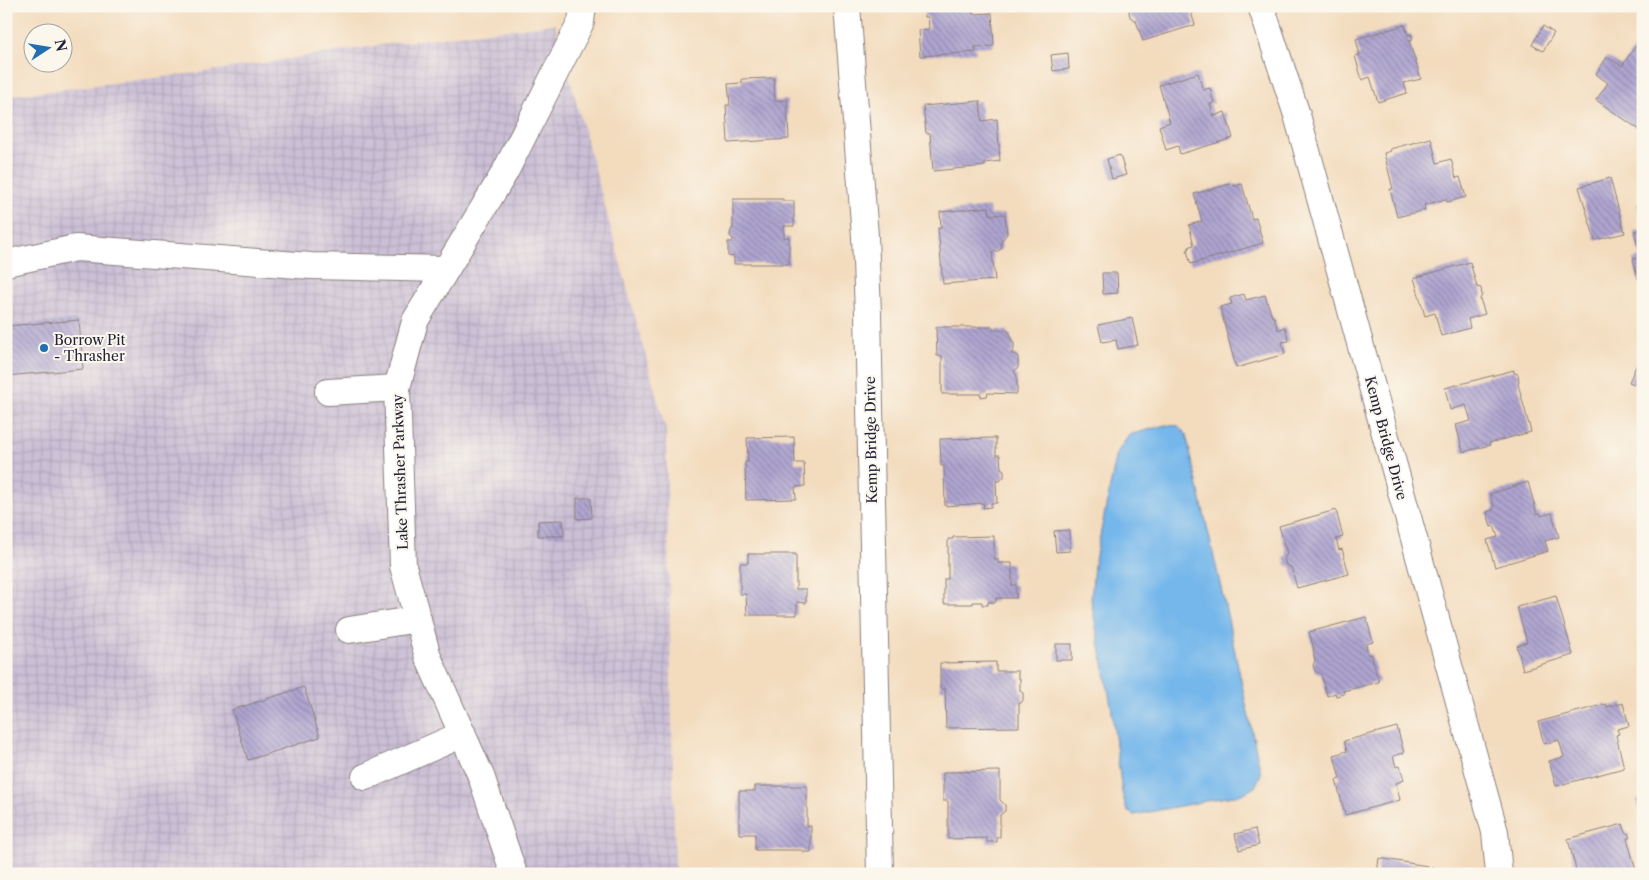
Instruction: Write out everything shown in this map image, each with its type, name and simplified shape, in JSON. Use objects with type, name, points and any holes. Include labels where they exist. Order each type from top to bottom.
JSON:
[{"type":"street","name":"Lake Thrasher Parkway","points":[[514,874],[482,776],[428,656],[403,566],[397,388],[415,321],[504,172],[581,22],[583,6]]},
{"type":"street","name":"Kemp Bridge Drive","points":[[847,6],[865,236],[868,313],[880,874]]},
{"type":"street","name":"Kemp Bridge Drive","points":[[1261,6],[1300,125],[1495,832],[1499,874]]},
{"type":"street","points":[[6,263],[76,248],[311,266],[446,269]]},
{"type":"street","points":[[328,392],[397,388]]},
{"type":"street","points":[[349,630],[418,620]]},
{"type":"street","points":[[364,777],[463,734]]},
{"type":"shaded area","points":[[555,24],[666,430],[675,874],[6,874],[6,96],[204,72],[401,42]]},
{"type":"water","points":[[1165,425],[1178,426],[1186,434],[1261,774],[1255,787],[1242,794],[1134,815],[1127,811],[1122,792],[1111,705],[1091,600],[1094,565],[1117,453],[1129,435]]},
{"type":"building","points":[[924,6],[972,6],[973,14],[992,13],[994,46],[975,47],[976,52],[920,56],[918,30],[929,29],[928,17],[925,17]]},
{"type":"building","points":[[1131,6],[1189,6],[1195,25],[1143,41],[1136,21],[1130,17],[1129,11]]},
{"type":"building","points":[[1405,25],[1408,35],[1411,34],[1413,40],[1409,41],[1421,79],[1404,83],[1407,93],[1378,102],[1370,77],[1362,80],[1355,56],[1360,55],[1356,39]]},
{"type":"building","points":[[1543,26],[1554,33],[1543,51],[1532,45]]},
{"type":"building","points":[[1643,35],[1643,132],[1596,100],[1608,83],[1596,74],[1607,57],[1622,66]]},
{"type":"building","points":[[1068,53],[1069,69],[1053,71],[1051,55]]},
{"type":"building","points":[[1198,73],[1203,90],[1210,88],[1214,103],[1210,104],[1214,116],[1225,112],[1233,138],[1180,154],[1178,146],[1166,150],[1159,126],[1170,122],[1159,85]]},
{"type":"building","points":[[774,78],[775,101],[787,100],[789,139],[728,143],[726,105],[730,105],[728,84],[742,83],[742,79]]},
{"type":"building","points":[[980,101],[982,121],[997,119],[1000,161],[985,163],[985,166],[933,171],[930,133],[926,133],[923,106]]},
{"type":"building","points":[[1431,138],[1437,163],[1451,159],[1456,178],[1460,177],[1466,197],[1447,202],[1446,199],[1424,205],[1425,210],[1397,217],[1390,189],[1393,189],[1384,153],[1391,151],[1390,149]]},
{"type":"building","points":[[1120,155],[1126,175],[1112,179],[1107,159]]},
{"type":"building","points":[[1610,178],[1625,233],[1595,240],[1579,187]]},
{"type":"building","points":[[1234,183],[1234,186],[1242,184],[1252,219],[1256,218],[1263,243],[1191,264],[1187,251],[1190,246],[1194,245],[1189,225],[1202,221],[1194,194]]},
{"type":"building","points":[[733,199],[783,199],[783,201],[794,201],[794,226],[784,226],[784,238],[789,237],[789,264],[734,264],[734,257],[728,256],[728,242],[733,242],[730,236],[733,229]]},
{"type":"building","points":[[1643,202],[1643,223],[1642,223],[1637,204]]},
{"type":"building","points":[[989,207],[990,215],[1005,214],[1007,234],[1001,241],[1002,248],[992,252],[995,280],[943,284],[938,228],[941,228],[940,212]]},
{"type":"building","points":[[1643,229],[1643,250],[1639,251],[1634,231]]},
{"type":"building","points":[[1643,257],[1643,278],[1638,279],[1633,259]]},
{"type":"building","points":[[1470,262],[1477,287],[1481,288],[1482,295],[1480,299],[1485,314],[1468,319],[1470,328],[1441,336],[1435,313],[1425,316],[1414,278]]},
{"type":"building","points":[[1102,273],[1117,273],[1118,293],[1103,294]]},
{"type":"building","points":[[1244,294],[1246,300],[1265,295],[1278,330],[1285,327],[1289,341],[1282,342],[1285,354],[1236,368],[1220,307],[1232,304],[1230,298]]},
{"type":"building","points":[[1132,318],[1138,345],[1118,349],[1116,340],[1102,342],[1098,325]]},
{"type":"building","name":"Borrow Pit - Thrasher","points":[[79,320],[83,369],[6,376],[6,326]]},
{"type":"building","points":[[936,327],[993,327],[993,330],[1007,330],[1014,343],[1014,349],[1011,354],[1018,357],[1018,368],[1014,371],[1017,376],[1017,394],[988,393],[987,396],[981,397],[981,394],[942,394],[942,356],[937,356]]},
{"type":"building","points":[[1641,355],[1643,356],[1643,388],[1629,382]]},
{"type":"building","points":[[1514,370],[1514,373],[1518,374],[1518,384],[1531,432],[1463,452],[1456,425],[1471,421],[1466,405],[1450,410],[1445,388]]},
{"type":"building","points":[[794,437],[795,463],[804,463],[805,486],[795,487],[796,499],[746,500],[745,462],[748,462],[747,438]]},
{"type":"building","points":[[996,438],[996,455],[1000,455],[1001,468],[1004,470],[1004,477],[1000,481],[996,481],[997,503],[991,503],[991,507],[983,508],[984,503],[945,506],[944,466],[941,466],[940,439]]},
{"type":"building","points":[[1528,482],[1537,514],[1540,513],[1541,516],[1552,513],[1559,537],[1545,541],[1548,551],[1495,567],[1487,540],[1498,537],[1494,526],[1491,527],[1487,512],[1493,510],[1494,507],[1490,494]]},
{"type":"building","points":[[577,498],[591,498],[592,518],[577,519]]},
{"type":"building","points":[[1336,510],[1343,537],[1336,539],[1339,550],[1342,549],[1349,574],[1297,588],[1291,567],[1286,565],[1284,558],[1287,554],[1279,526]]},
{"type":"building","points":[[563,520],[564,536],[538,536],[538,521]]},
{"type":"building","points":[[1069,530],[1070,551],[1056,552],[1054,531]]},
{"type":"building","points":[[994,536],[994,559],[998,559],[998,563],[1012,563],[1012,585],[1016,585],[1016,598],[996,598],[996,602],[988,602],[988,605],[982,605],[982,602],[973,602],[973,604],[944,604],[944,579],[948,579],[948,539],[953,539],[953,537]]},
{"type":"building","points":[[748,554],[796,554],[796,589],[806,589],[806,603],[797,602],[797,615],[747,615],[746,594],[740,594],[740,563],[748,563]]},
{"type":"building","points":[[1556,596],[1573,655],[1523,670],[1517,646],[1527,642],[1517,607]]},
{"type":"building","points":[[1366,617],[1373,642],[1366,644],[1368,655],[1371,654],[1379,682],[1343,691],[1344,694],[1336,696],[1335,693],[1327,696],[1321,674],[1315,671],[1313,665],[1315,661],[1314,649],[1309,632]]},
{"type":"building","points":[[1056,644],[1072,644],[1072,660],[1056,660]]},
{"type":"building","points":[[996,662],[996,671],[1018,671],[1020,691],[1023,693],[1023,700],[1019,703],[1019,727],[946,728],[945,689],[940,689],[940,663]]},
{"type":"building","points":[[304,687],[320,737],[248,760],[232,710]]},
{"type":"building","points":[[1623,703],[1629,726],[1617,729],[1619,734],[1616,735],[1624,768],[1556,786],[1549,761],[1564,757],[1559,740],[1544,744],[1538,722],[1606,704],[1607,707]]},
{"type":"building","points":[[1397,727],[1404,753],[1393,756],[1396,767],[1400,766],[1404,780],[1396,783],[1400,800],[1345,815],[1336,780],[1340,779],[1334,755],[1347,751],[1344,741]]},
{"type":"building","points":[[1000,771],[1000,800],[1005,805],[1005,811],[1000,815],[1000,837],[997,837],[997,842],[987,842],[987,838],[948,839],[948,801],[943,801],[943,773]]},
{"type":"building","points":[[755,786],[807,786],[807,826],[811,826],[811,852],[803,852],[803,850],[755,850],[755,834],[739,834],[739,791],[755,791]]},
{"type":"building","points":[[1643,798],[1643,813],[1640,814],[1636,800]]},
{"type":"building","points":[[1623,824],[1630,838],[1627,838],[1637,874],[1577,874],[1568,839]]},
{"type":"building","points":[[1255,829],[1259,845],[1239,850],[1235,834]]},
{"type":"building","points":[[1379,858],[1433,867],[1432,874],[1377,874]]},
{"type":"place","name":"Borrow Pit - Thrasher","points":[[44,348]]}]
